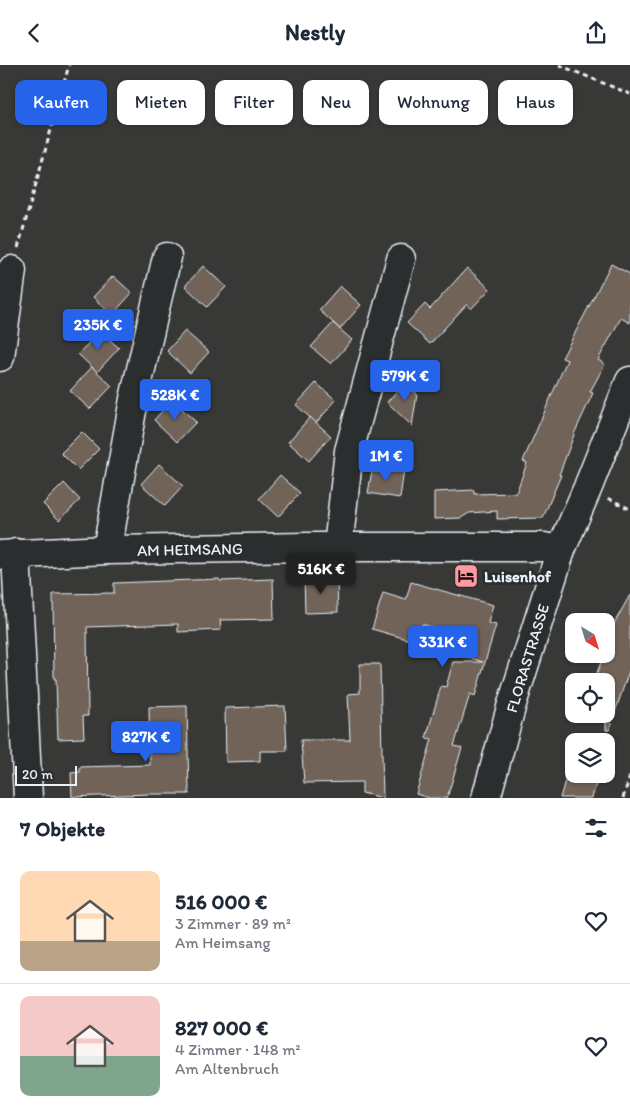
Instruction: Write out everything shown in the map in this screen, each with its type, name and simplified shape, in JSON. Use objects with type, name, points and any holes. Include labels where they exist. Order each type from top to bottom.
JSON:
[{"type":"street","points":[[107,550],[134,399],[167,257]]},
{"type":"street","points":[[338,547],[349,451],[401,259]]},
{"type":"street","points":[[0,357],[12,270]]},
{"type":"street","name":"FLORASTRASSE","points":[[486,798],[512,704],[561,550],[630,381]]},
{"type":"street","name":"AM HEIMSANG","points":[[8,554],[107,550],[338,547],[544,547],[561,550]]},
{"type":"street","points":[[8,554],[28,798]]},
{"type":"path","points":[[12,270],[69,65]]},
{"type":"path","points":[[559,65],[630,94]]},
{"type":"path","points":[[623,798],[630,776]]},
{"type":"building","points":[[611,264],[630,274],[630,323],[621,318],[598,360],[605,364],[590,392],[593,393],[575,432],[559,475],[561,475],[543,518],[497,519],[497,511],[469,513],[461,518],[434,519],[434,492],[474,490],[474,494],[516,493],[527,463],[523,461],[567,360],[562,358]]},
{"type":"building","points":[[203,266],[226,287],[207,307],[185,286]]},
{"type":"building","points":[[467,268],[490,289],[471,309],[467,304],[430,344],[407,323],[425,304],[430,309]]},
{"type":"building","points":[[113,276],[132,293],[112,315],[93,297]]},
{"type":"building","points":[[340,286],[361,305],[340,329],[319,310]]},
{"type":"building","points":[[333,323],[352,340],[331,364],[311,347]]},
{"type":"building","points":[[100,331],[119,348],[97,372],[78,354]]},
{"type":"building","points":[[185,331],[209,352],[190,373],[167,351]]},
{"type":"building","points":[[92,367],[112,386],[90,409],[70,391]]},
{"type":"building","points":[[405,382],[417,394],[412,426],[387,402]]},
{"type":"building","points":[[316,383],[336,400],[316,423],[296,405]]},
{"type":"building","points":[[172,400],[196,422],[177,442],[154,420]]},
{"type":"building","points":[[310,417],[331,436],[309,461],[288,442]]},
{"type":"building","points":[[82,432],[99,449],[78,470],[61,453]]},
{"type":"building","points":[[159,464],[183,486],[165,506],[141,484]]},
{"type":"building","points":[[373,465],[404,470],[400,498],[368,493]]},
{"type":"building","points":[[280,475],[300,493],[278,517],[259,499]]},
{"type":"building","points":[[64,483],[80,500],[59,520],[43,504]]},
{"type":"building","points":[[304,577],[337,577],[338,612],[305,613]]},
{"type":"building","points":[[219,579],[220,581],[273,579],[274,619],[220,620],[221,630],[178,632],[178,624],[87,627],[88,716],[83,716],[84,738],[58,739],[56,679],[54,679],[53,594],[114,593],[114,583]]},
{"type":"building","points":[[411,582],[493,605],[488,623],[496,625],[475,696],[470,694],[454,746],[462,748],[447,798],[429,798],[416,794],[432,739],[426,738],[441,686],[446,687],[453,662],[483,662],[455,653],[461,635],[422,624],[417,642],[372,629],[383,593],[406,600]]},
{"type":"building","points":[[630,595],[630,668],[615,712],[615,673],[597,673],[601,663],[615,663],[615,622]]},
{"type":"building","points":[[360,664],[380,664],[383,798],[362,793],[362,782],[304,783],[301,740],[350,740],[348,694],[360,693]]},
{"type":"building","points":[[187,706],[189,794],[72,797],[71,773],[80,772],[80,767],[150,765],[149,707]]},
{"type":"building","points":[[285,706],[287,751],[260,751],[260,761],[226,762],[225,708]]},
{"type":"building","points":[[606,723],[611,723],[609,730],[606,730]]},
{"type":"building","points":[[565,781],[565,783],[596,783],[592,798],[560,798]]},
{"type":"place","name":"Luisenhof","points":[[466,576]]}]
